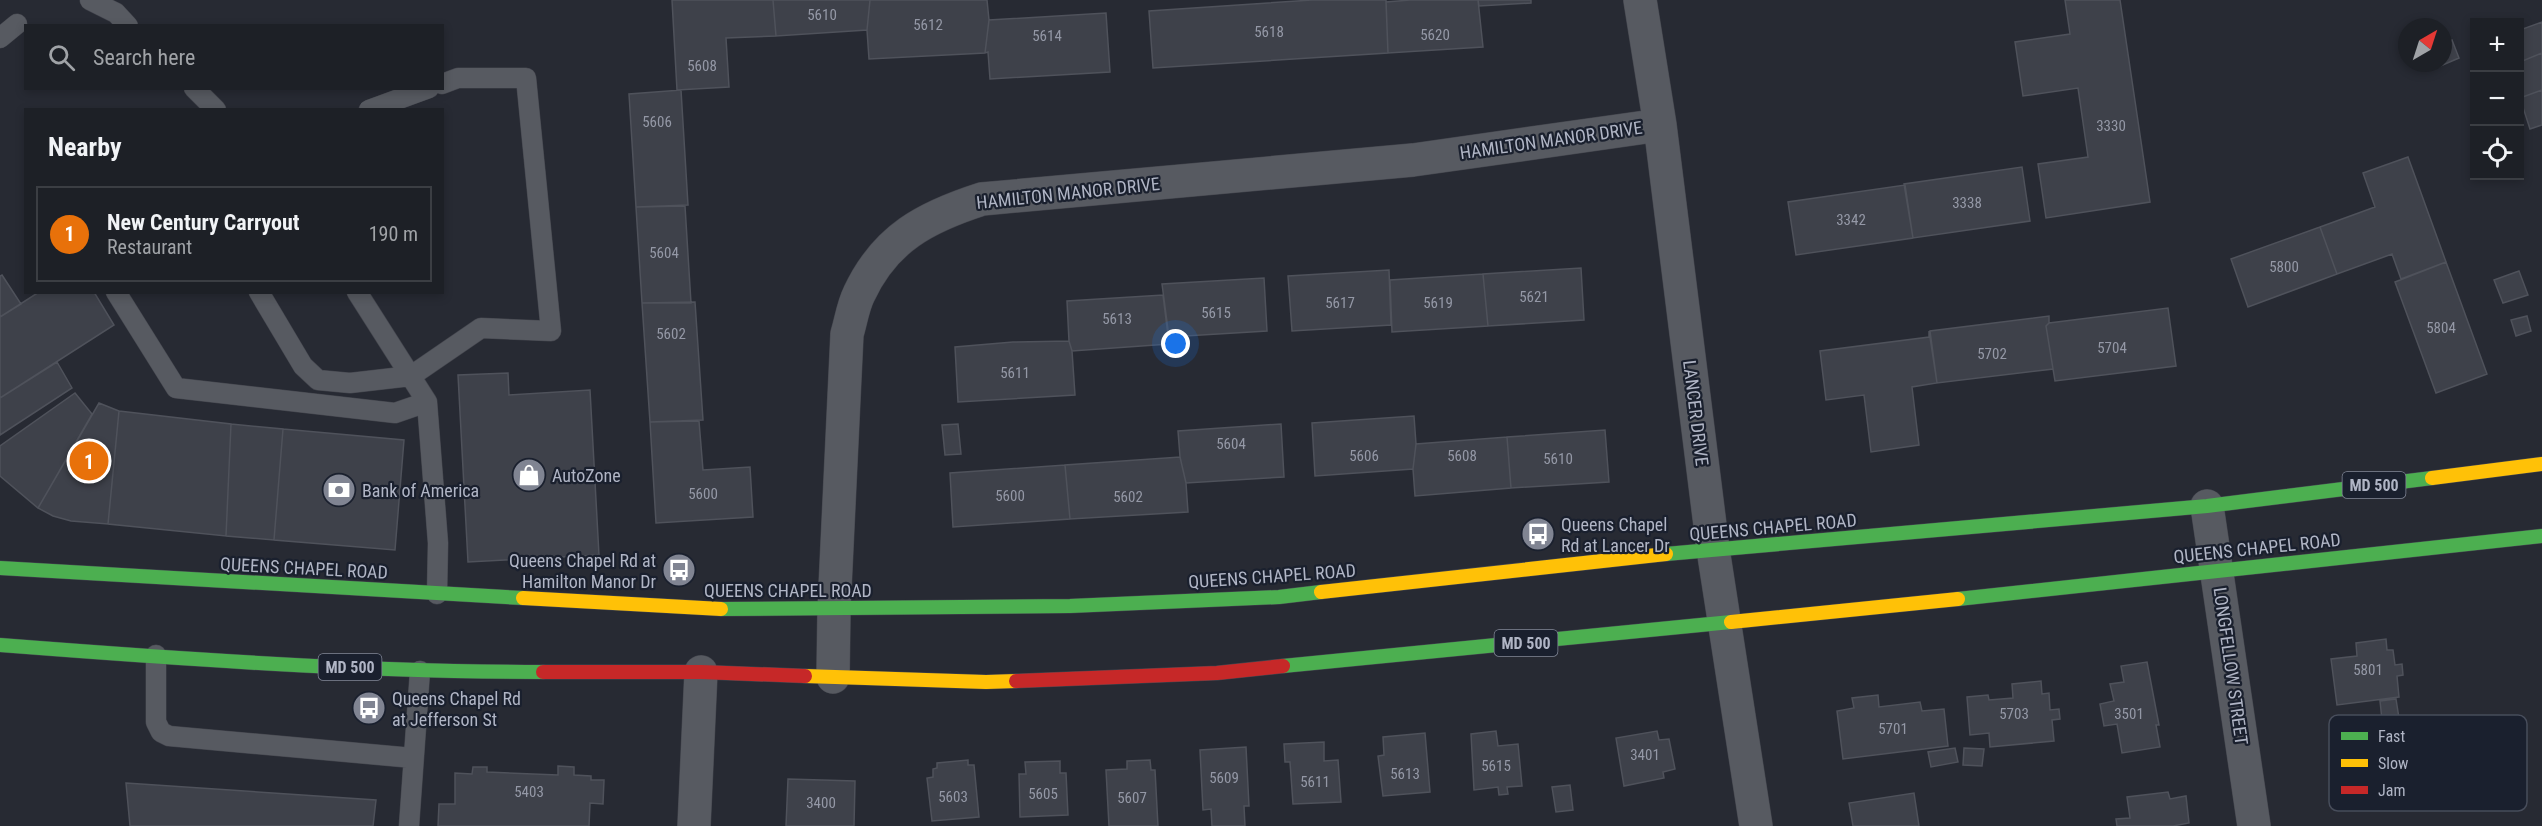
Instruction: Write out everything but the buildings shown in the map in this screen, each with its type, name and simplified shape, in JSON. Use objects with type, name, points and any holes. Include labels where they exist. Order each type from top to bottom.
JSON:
[{"type":"main road","name":"QUEENS CHAPEL ROAD","points":[[0,568],[705,609],[1070,606],[1279,597],[1713,549],[2207,506],[2542,464]]},
{"type":"main road","name":"QUEENS CHAPEL ROAD","points":[[0,645],[156,655],[208,661],[420,671],[701,672],[986,682],[1217,673],[1725,623],[2542,536]]},
{"type":"street","name":"LANCER DRIVE","points":[[1640,0],[1660,125],[1713,549],[1756,826]]},
{"type":"street","name":"HAMILTON MANOR DRIVE","points":[[833,677],[847,334],[858,295],[875,267],[895,243],[917,226],[944,211],[982,199],[1413,160],[1660,125]]},
{"type":"street","name":"LONGFELLOW STREET","points":[[2207,506],[2254,826]]},
{"type":"street","points":[[694,826],[701,672]]},
{"type":"lane","points":[[90,0],[116,13],[126,24]]},
{"type":"lane","points":[[0,38],[17,24]]},
{"type":"lane","points":[[259,294],[303,366],[318,380],[350,383],[411,376],[481,328],[552,332],[526,78],[458,78],[444,83]]},
{"type":"lane","points":[[196,90],[214,108]]},
{"type":"lane","points":[[374,108],[424,90]]},
{"type":"lane","points":[[117,294],[176,388],[395,413],[427,402]]},
{"type":"lane","points":[[358,294],[427,402],[438,543],[437,594]]},
{"type":"lane","points":[[156,655],[156,722],[161,732],[169,736],[413,758]]},
{"type":"lane","points":[[409,826],[420,671]]},
{"type":"traffic: fast","points":[[1666,554],[2207,506],[2432,478]]},
{"type":"traffic: fast","points":[[1958,599],[2542,536]]},
{"type":"traffic: fast","points":[[0,568],[523,598]]},
{"type":"traffic: fast","points":[[721,609],[1070,606],[1279,597],[1321,592]]},
{"type":"traffic: fast","points":[[1283,666],[1731,622]]},
{"type":"traffic: fast","points":[[0,645],[339,667],[543,672]]},
{"type":"traffic: slow","points":[[2432,478],[2542,464]]},
{"type":"traffic: slow","points":[[1321,592],[1666,554]]},
{"type":"traffic: slow","points":[[523,598],[721,609]]},
{"type":"traffic: slow","points":[[1731,622],[1958,599]]},
{"type":"traffic: slow","points":[[805,676],[1016,681]]},
{"type":"traffic: jam","points":[[1016,681],[1217,673],[1283,666]]},
{"type":"traffic: jam","points":[[543,672],[701,672],[805,676]]},
{"type":"place","name":"New Century Carryout","points":[[89,461]]},
{"type":"place","name":"AutoZone","points":[[529,475]]},
{"type":"place","name":"Bank of America","points":[[339,490]]},
{"type":"place","name":"Queens Chapel Rd at Lancer Dr","points":[[1538,534]]},
{"type":"place","name":"Queens Chapel Rd at Hamilton Manor Dr","points":[[679,570]]},
{"type":"place","name":"Queens Chapel Rd at Jefferson St","points":[[369,708]]}]
